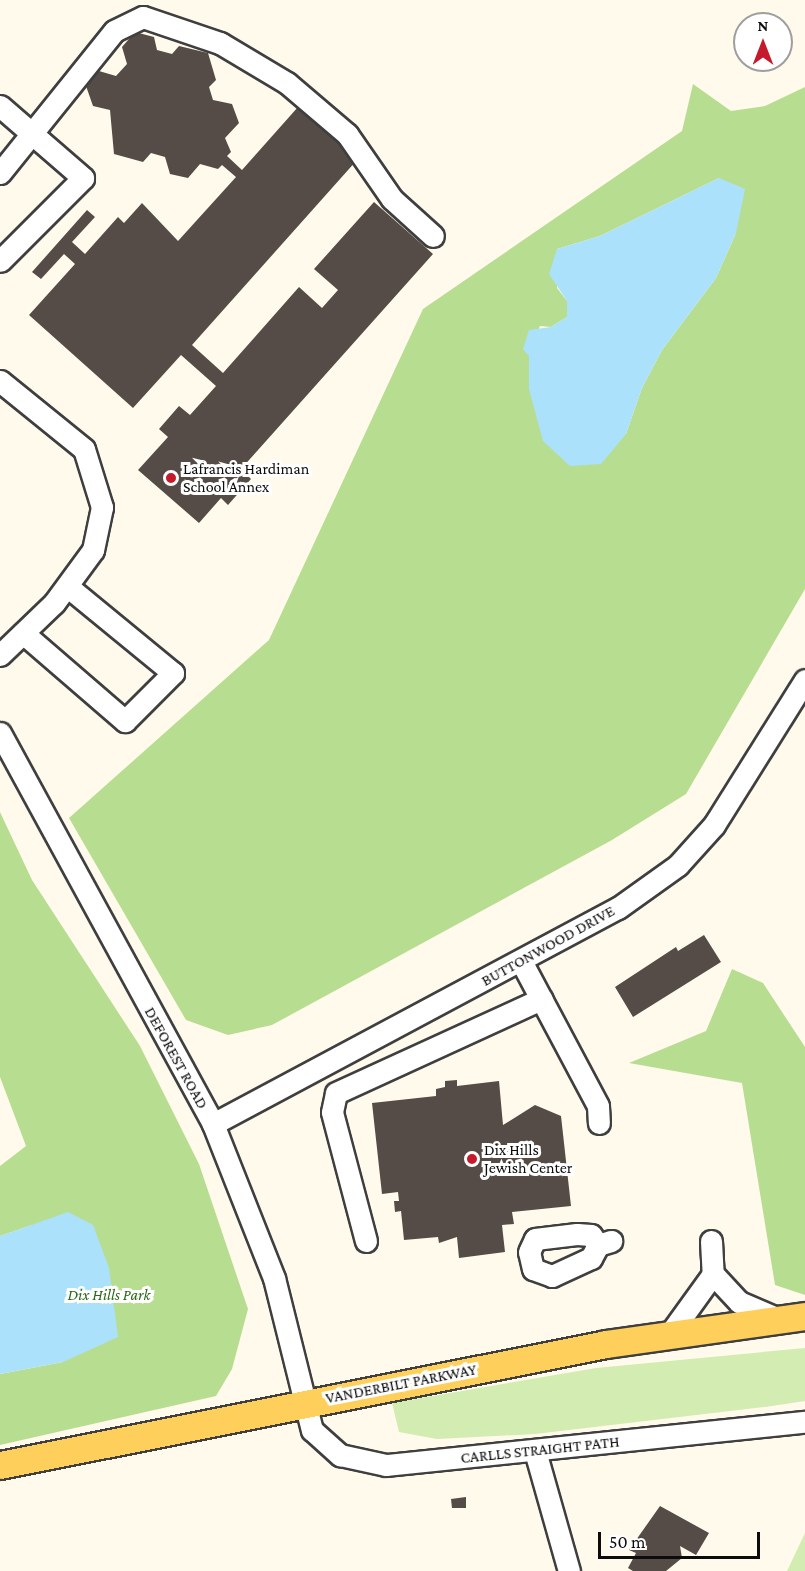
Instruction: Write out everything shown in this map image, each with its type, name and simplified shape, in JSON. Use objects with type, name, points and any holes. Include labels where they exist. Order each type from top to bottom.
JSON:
[{"type":"main road","name":"VANDERBILT PARKWAY","points":[[0,1465],[307,1403],[669,1335],[792,1317]]},
{"type":"street","points":[[0,173],[114,31],[143,17],[176,26],[220,43],[295,91],[347,134],[392,199],[433,236]]},
{"type":"street","points":[[0,106],[82,177],[0,261]]},
{"type":"street","points":[[0,381],[84,449],[102,507],[93,550],[68,586],[0,655]]},
{"type":"street","points":[[23,633],[125,722],[173,673],[68,586]]},
{"type":"street","name":"BUTTONWOOD DRIVE","points":[[213,1124],[618,908],[678,865],[714,825],[805,680]]},
{"type":"street","name":"DEFOREST ROAD","points":[[0,733],[213,1124],[274,1278],[307,1403]]},
{"type":"street","points":[[521,961],[598,1106],[599,1123]]},
{"type":"street","points":[[366,1241],[332,1112],[336,1093],[541,999]]},
{"type":"street","points":[[669,1335],[713,1274],[711,1241]]},
{"type":"street","points":[[713,1274],[739,1302],[792,1317]]},
{"type":"street","name":"CARLLS STRAIGHT PATH","points":[[307,1403],[312,1430],[340,1455],[386,1465],[805,1422]]},
{"type":"street","points":[[535,1451],[569,1571]]},
{"type":"green space","points":[[693,84],[731,111],[765,106],[805,87],[805,589],[686,794],[612,840],[272,1025],[228,1035],[186,1020],[69,818],[269,640],[423,309],[682,131]],"holes":[[[719,178],[736,233],[716,278],[662,350],[642,388],[626,434],[535,410],[529,355],[540,326],[551,327],[567,317],[567,301],[557,288],[557,249],[600,236]]]},
{"type":"green space","name":"Dix Hills Park","points":[[0,812],[32,880],[140,1046],[199,1164],[248,1309],[232,1369],[216,1396],[0,1445],[0,1374],[63,1362],[32,1225],[0,1236],[0,1166],[26,1146],[0,1077]]},
{"type":"green space","points":[[732,969],[763,983],[805,1047],[805,1295],[775,1285],[742,1083],[629,1063],[706,1031]]},
{"type":"green space","points":[[805,1348],[805,1401],[765,1407],[535,1434],[437,1439],[399,1432],[392,1403],[596,1368]]},
{"type":"green space","points":[[805,1533],[805,1571],[787,1571]]},
{"type":"water","points":[[719,178],[745,189],[736,233],[716,278],[662,350],[642,388],[626,434],[601,464],[570,466],[543,441],[529,389],[529,356],[523,349],[529,330],[551,327],[567,317],[567,301],[549,274],[557,249],[600,236]]},
{"type":"water","points":[[68,1212],[93,1225],[109,1268],[118,1337],[63,1362],[0,1374],[0,1236]]},
{"type":"building","points":[[135,32],[154,37],[157,50],[172,54],[179,46],[208,53],[216,80],[209,87],[213,100],[232,104],[239,123],[225,138],[231,152],[227,156],[242,170],[298,107],[357,160],[192,345],[223,373],[299,287],[322,308],[338,290],[314,269],[374,202],[433,254],[241,469],[251,479],[228,505],[221,498],[199,523],[138,470],[168,437],[159,429],[179,406],[190,415],[216,386],[181,355],[133,408],[29,315],[75,264],[64,254],[41,279],[32,272],[87,210],[95,217],[72,242],[85,254],[118,217],[124,223],[142,203],[178,241],[236,177],[222,165],[218,169],[200,164],[188,178],[170,174],[165,157],[151,153],[143,162],[114,154],[110,110],[93,106],[86,86],[99,71],[116,76],[127,64],[122,47]]},
{"type":"building","points":[[704,935],[721,962],[633,1017],[615,987],[676,947],[678,951]]},
{"type":"building","name":"Dix Hills Jewish Center","points":[[457,1080],[457,1086],[499,1081],[503,1125],[535,1105],[561,1116],[571,1206],[512,1212],[514,1224],[502,1225],[505,1252],[459,1258],[457,1237],[439,1243],[438,1237],[404,1240],[401,1211],[395,1212],[394,1201],[399,1201],[398,1192],[382,1194],[372,1103],[436,1096],[436,1089],[445,1087],[445,1081]]},
{"type":"building","points":[[466,1497],[466,1508],[452,1508],[451,1499]]},
{"type":"building","points":[[660,1506],[709,1533],[696,1555],[680,1546],[682,1558],[666,1571],[633,1571],[628,1568],[636,1553],[629,1550]]},
{"type":"place","name":"Lafrancis Hardiman School Annex","points":[[171,478]]},
{"type":"place","name":"Dix Hills Jewish Center","points":[[472,1159]]}]
